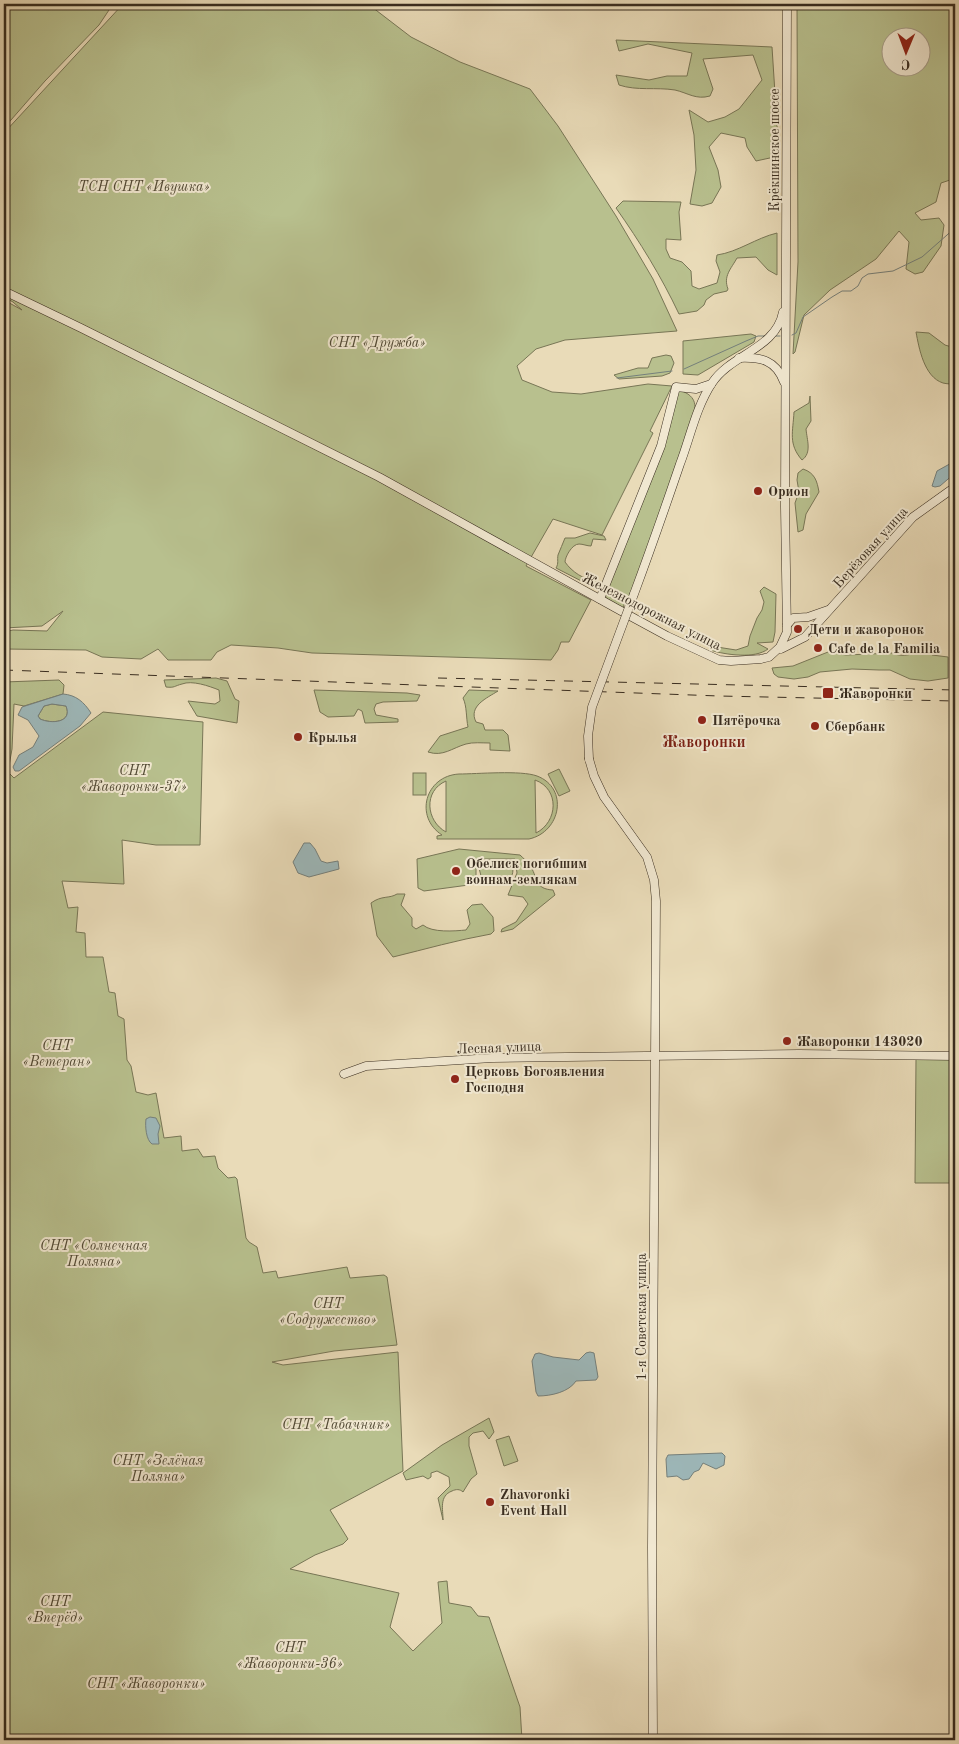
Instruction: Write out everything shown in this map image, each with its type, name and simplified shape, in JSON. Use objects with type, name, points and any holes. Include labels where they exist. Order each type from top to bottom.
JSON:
[{"type":"street","name":"Крёкшинское шоссе","points":[[786,4],[787,629]]},
{"type":"street","name":"Железнодорожная улица","points":[[4,291],[379,477],[664,634],[719,660],[731,662],[761,660],[799,639]]},
{"type":"street","name":"1-я Советская улица","points":[[652,1738],[656,901],[654,880],[647,857],[604,798],[594,776],[589,759],[588,730],[592,707],[698,413],[711,384],[722,370],[737,358],[761,344],[772,334],[782,316],[786,297]]},
{"type":"street","points":[[737,358],[754,358],[771,363],[781,374],[786,388]]},
{"type":"street","points":[[600,599],[661,446],[676,387],[702,388],[711,384]]},
{"type":"street","points":[[689,389],[696,399],[698,413]]},
{"type":"street","name":"Берёзовая улица","points":[[808,634],[913,517],[955,487]]},
{"type":"street","points":[[786,587],[792,608],[808,624],[808,634],[804,638],[793,638],[787,629]]},
{"type":"street","points":[[777,651],[782,644],[790,620],[820,614],[830,609]]},
{"type":"street","name":"Лесная улица","points":[[344,1074],[366,1066],[492,1058],[799,1054],[955,1056]]},
{"type":"green space","points":[[4,4],[113,4],[99,25],[45,81],[4,128]]},
{"type":"green space","points":[[123,4],[368,4],[411,37],[460,62],[530,89],[558,126],[616,216],[653,279],[677,331],[565,340],[536,349],[517,366],[522,380],[552,392],[581,394],[648,384],[672,386],[650,431],[653,433],[602,535],[553,519],[526,566],[591,600],[569,642],[561,642],[551,660],[312,653],[278,648],[231,645],[217,652],[211,660],[168,660],[158,649],[141,659],[102,657],[86,650],[4,649],[4,632],[13,630],[47,631],[63,611],[42,626],[4,628],[4,300],[22,310],[4,297],[4,133]]},
{"type":"green space","points":[[797,4],[955,4],[955,180],[941,183],[936,202],[915,213],[921,220],[939,218],[944,225],[941,246],[923,272],[915,274],[906,269],[909,242],[899,231],[876,259],[830,290],[804,315],[793,354],[798,262]]},
{"type":"green space","points":[[616,40],[772,47],[779,156],[756,161],[747,147],[745,138],[721,133],[709,147],[718,170],[721,187],[712,203],[702,206],[690,204],[696,170],[694,135],[689,110],[708,122],[725,117],[739,109],[762,80],[753,55],[703,59],[713,89],[710,96],[700,97],[675,90],[633,88],[619,85],[616,75],[649,80],[667,76],[687,76],[692,53],[648,44],[619,51]]},
{"type":"green space","points":[[623,201],[681,202],[679,212],[681,240],[666,239],[666,249],[670,258],[682,262],[691,271],[692,286],[699,289],[717,283],[720,272],[716,261],[717,255],[777,233],[777,275],[768,270],[756,257],[737,258],[727,276],[727,291],[714,294],[697,311],[679,314],[650,260],[616,208]]},
{"type":"green space","points":[[916,332],[929,333],[945,345],[955,348],[955,384],[943,383],[931,375],[924,361]]},
{"type":"green space","points":[[751,334],[756,336],[754,342],[698,375],[683,374],[683,341]]},
{"type":"green space","points":[[666,355],[671,356],[674,363],[670,373],[662,376],[619,379],[614,375],[638,368],[648,368],[652,358]]},
{"type":"green space","points":[[676,389],[685,392],[692,398],[695,405],[694,415],[628,603],[625,602],[623,608],[606,598],[604,592],[634,520]]},
{"type":"green space","points":[[810,396],[811,421],[806,429],[808,450],[802,460],[793,443],[794,412],[809,403]]},
{"type":"green space","points":[[803,469],[815,478],[819,492],[806,514],[803,530],[798,532],[795,503],[799,492],[798,473]]},
{"type":"green space","points":[[590,533],[604,536],[606,540],[593,539],[591,546],[580,544],[574,546],[569,551],[565,562],[579,575],[597,581],[595,588],[556,568],[558,555],[565,538],[575,538]]},
{"type":"green space","points":[[764,587],[776,594],[773,642],[757,643],[768,649],[748,655],[732,655],[710,650],[717,647],[736,650],[748,646],[757,618],[762,610],[764,602],[760,591]]},
{"type":"green space","points":[[929,647],[932,655],[948,657],[948,678],[928,681],[910,679],[890,670],[852,669],[820,672],[808,677],[794,679],[778,677],[774,674],[772,668],[793,666],[828,652],[846,655],[893,653],[902,655],[911,654]]},
{"type":"green space","points":[[216,678],[227,681],[235,699],[239,701],[237,723],[197,716],[188,701],[215,704],[220,701],[219,690],[195,683],[166,687],[164,680]]},
{"type":"green space","points":[[59,680],[64,685],[63,694],[24,706],[14,704],[9,773],[14,778],[103,712],[203,722],[200,845],[156,845],[122,840],[124,884],[62,881],[68,908],[78,907],[76,932],[85,933],[86,957],[103,957],[109,992],[115,993],[118,1016],[124,1019],[127,1060],[131,1066],[136,1092],[148,1095],[156,1093],[164,1138],[181,1136],[182,1151],[198,1149],[203,1157],[215,1156],[218,1168],[228,1178],[235,1177],[237,1179],[246,1238],[257,1247],[263,1273],[276,1271],[278,1278],[347,1267],[350,1278],[384,1275],[387,1277],[397,1345],[334,1351],[272,1362],[283,1365],[398,1352],[403,1471],[330,1510],[348,1539],[343,1544],[315,1555],[290,1569],[399,1593],[390,1627],[413,1651],[442,1623],[438,1582],[447,1581],[449,1603],[471,1607],[478,1616],[489,1617],[520,1707],[522,1740],[4,1740],[4,682]]},
{"type":"green space","points":[[314,690],[420,695],[417,701],[376,704],[374,709],[376,715],[398,719],[398,722],[365,723],[362,711],[358,709],[354,716],[328,717],[320,712]]},
{"type":"green space","points":[[469,690],[498,691],[480,703],[474,716],[476,722],[483,724],[485,730],[503,730],[508,735],[510,751],[490,750],[490,743],[472,743],[443,753],[428,752],[440,736],[468,727],[463,698]]},
{"type":"green space","points":[[52,704],[66,706],[67,712],[64,719],[55,722],[40,719],[38,716],[44,706]]},
{"type":"green space","points":[[559,769],[570,791],[559,796],[548,774]]},
{"type":"green space","points":[[413,773],[426,773],[426,795],[413,795]]},
{"type":"green space","points":[[521,773],[537,776],[547,782],[554,790],[557,799],[557,809],[554,819],[540,835],[529,839],[437,839],[437,836],[442,835],[433,827],[428,818],[427,798],[431,789],[447,776],[459,774]],"holes":[[[535,780],[543,784],[549,791],[553,806],[549,821],[536,833]],[[446,781],[446,832],[434,821],[430,806],[433,792]]]},
{"type":"green space","points":[[459,849],[520,855],[530,865],[538,883],[543,888],[553,890],[555,895],[513,929],[501,932],[502,929],[516,922],[528,904],[523,897],[508,895],[517,873],[515,859],[476,859],[476,884],[424,891],[418,888],[417,859]]},
{"type":"green space","points":[[509,861],[513,870],[510,879],[482,880],[479,868],[480,862]]},
{"type":"green space","points":[[397,894],[405,894],[401,905],[412,918],[412,926],[416,929],[423,925],[427,928],[438,930],[466,930],[470,924],[467,910],[472,905],[482,904],[493,917],[494,931],[491,934],[393,957],[377,936],[371,903]]},
{"type":"green space","points":[[916,1059],[955,1059],[955,1183],[915,1183]]},
{"type":"green space","points":[[489,1418],[494,1432],[489,1439],[483,1431],[473,1433],[469,1437],[469,1446],[477,1474],[471,1479],[463,1492],[455,1490],[445,1496],[443,1499],[443,1520],[438,1498],[450,1486],[449,1477],[437,1471],[431,1473],[431,1477],[428,1479],[423,1476],[406,1480],[403,1473],[442,1445]]},
{"type":"green space","points":[[509,1436],[518,1461],[504,1466],[496,1440]]},
{"type":"water","points":[[955,461],[955,473],[940,486],[932,486],[937,471]]},
{"type":"water","points":[[63,694],[79,700],[91,713],[80,726],[19,771],[15,771],[13,767],[19,755],[33,747],[39,736],[28,720],[18,715],[22,707]],"holes":[[[52,704],[66,706],[66,716],[60,721],[45,721],[38,716],[44,706]]]},
{"type":"water","points":[[304,843],[310,843],[321,861],[327,863],[338,861],[339,869],[309,877],[298,873],[293,862]]},
{"type":"water","points":[[150,1117],[156,1118],[160,1126],[158,1134],[159,1144],[152,1144],[147,1136],[146,1119]]},
{"type":"water","points":[[539,1353],[553,1357],[579,1360],[586,1353],[594,1353],[598,1377],[596,1380],[576,1381],[569,1388],[559,1393],[538,1396],[532,1361],[535,1354]]},
{"type":"water","points":[[722,1453],[725,1456],[724,1465],[716,1469],[703,1463],[699,1470],[694,1472],[689,1479],[683,1480],[677,1476],[667,1477],[666,1459],[668,1455]]},
{"type":"waterway","points":[[792,335],[796,333],[803,317],[832,297],[842,291],[851,291],[868,274],[893,271],[922,257],[955,228]]},
{"type":"waterway","points":[[684,369],[758,336],[766,336]]},
{"type":"waterway","points":[[775,336],[780,336]]},
{"type":"waterway","points":[[617,378],[672,371]]},
{"type":"railway","points":[[4,670],[719,696],[955,701]]},
{"type":"railway","points":[[438,678],[955,690]]},
{"type":"place","name":"Орион","points":[[758,491]]},
{"type":"place","name":"Дети и жаворонок","points":[[798,629]]},
{"type":"place","name":"Cafe de la Familia","points":[[818,648]]},
{"type":"place","name":"Жаворонки","points":[[828,693]]},
{"type":"place","name":"Пятёрочка","points":[[702,720]]},
{"type":"place","name":"Сбербанк","points":[[815,726]]},
{"type":"place","name":"Крылья","points":[[298,737]]},
{"type":"place","name":"Обелиск погибшим воинам-землякам","points":[[456,871]]},
{"type":"place","name":"Жаворонки 143020","points":[[787,1041]]},
{"type":"place","name":"Церковь Богоявления Господня","points":[[455,1079]]},
{"type":"place","name":"Zhavoronki Event Hall","points":[[490,1502]]},
{"type":"district","name":"Жаворонки","points":[[704,741]]},
{"type":"park label","name":"ТСН СНТ «Ивушка»","points":[[144,186]]},
{"type":"park label","name":"СНТ «Дружба»","points":[[377,342]]},
{"type":"park label","name":"СНТ «Жаворонки-37»","points":[[134,778]]},
{"type":"park label","name":"СНТ «Ветеран»","points":[[57,1054]]},
{"type":"park label","name":"СНТ «Солнечная Поляна»","points":[[94,1254]]},
{"type":"park label","name":"СНТ «Содружество»","points":[[328,1312]]},
{"type":"park label","name":"СНТ «Табачник»","points":[[336,1424]]},
{"type":"park label","name":"СНТ «Зелёная Поляна»","points":[[158,1468]]},
{"type":"park label","name":"СНТ «Вперёд»","points":[[55,1609]]},
{"type":"park label","name":"СНТ «Жаворонки-36»","points":[[290,1655]]},
{"type":"park label","name":"СНТ «Жаворонки»","points":[[146,1683]]}]
